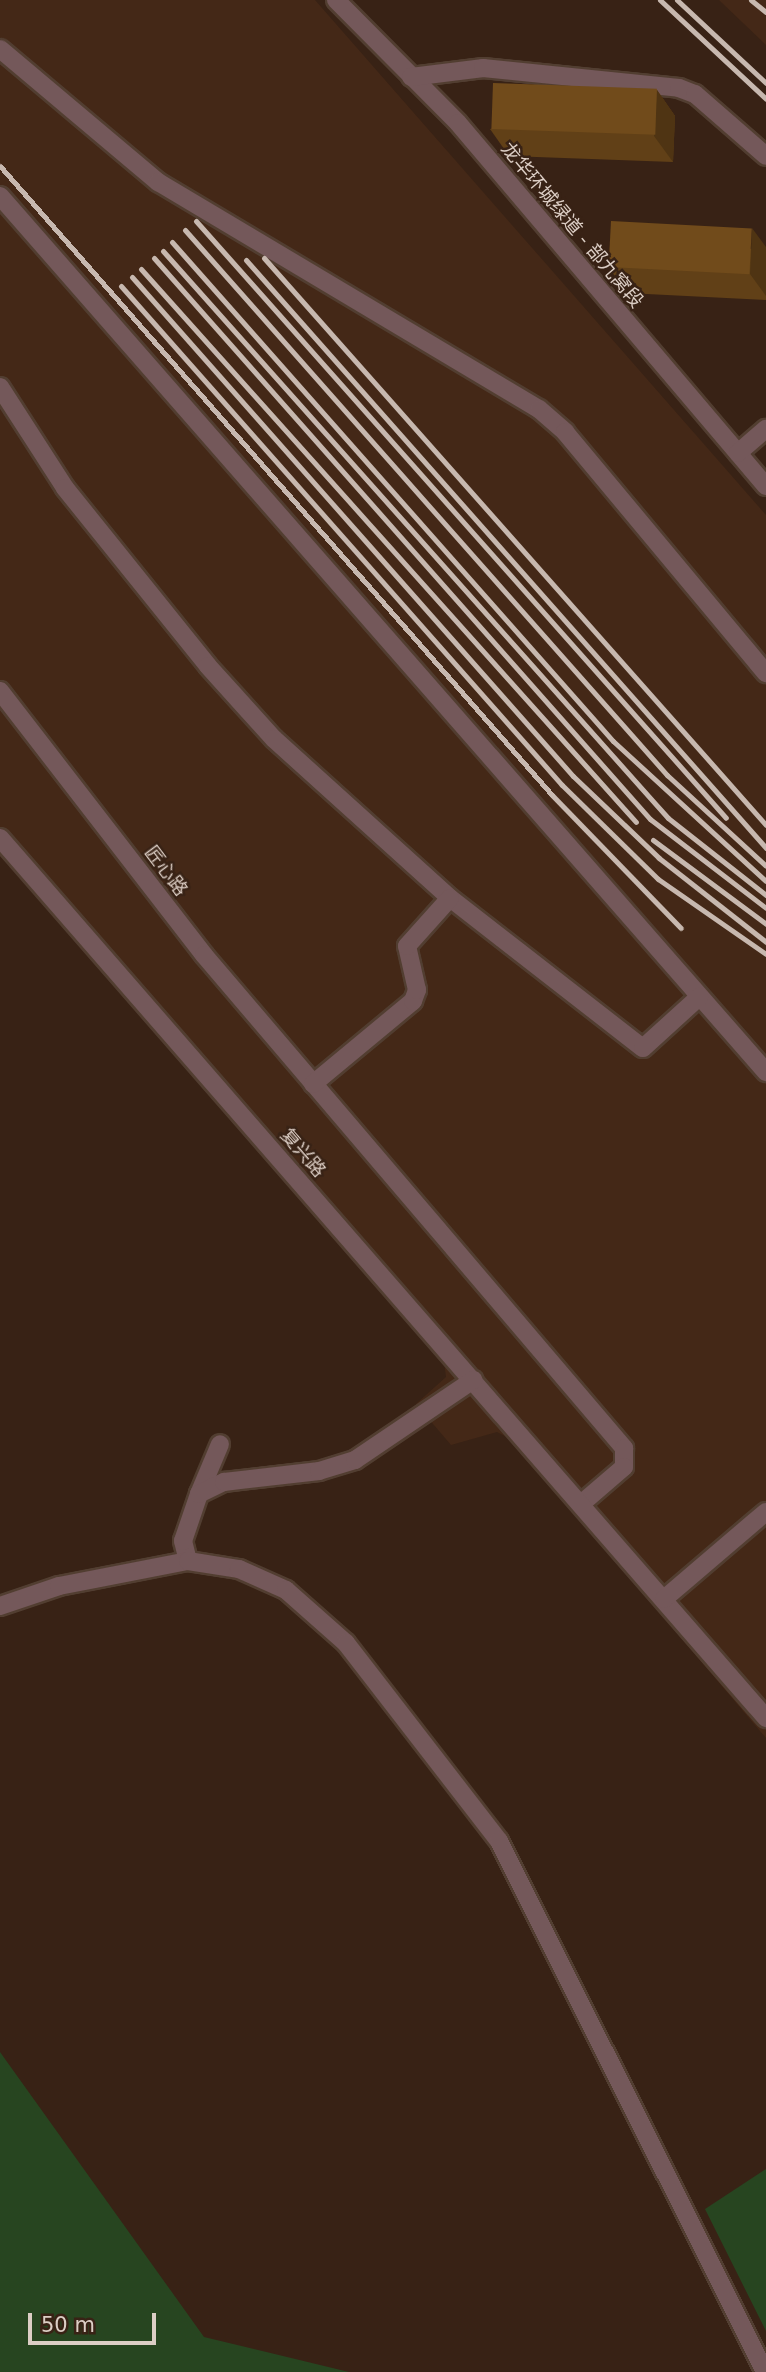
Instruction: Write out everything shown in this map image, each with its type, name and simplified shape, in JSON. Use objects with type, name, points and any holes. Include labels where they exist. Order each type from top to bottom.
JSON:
[{"type":"street","name":"龙华环城绿道 - 部九窝段","points":[[336,0],[458,123],[766,486]]},
{"type":"street","points":[[0,49],[158,182],[539,409],[565,432],[766,673]]},
{"type":"street","points":[[411,76],[483,68],[679,88],[695,93],[766,156]]},
{"type":"street","points":[[0,196],[766,1072]]},
{"type":"street","points":[[0,387],[65,488],[208,666],[274,739],[450,898],[643,1048],[699,997]]},
{"type":"street","points":[[738,453],[766,429]]},
{"type":"street","name":"匠心路","points":[[0,691],[204,955],[624,1448],[624,1467],[578,1499]]},
{"type":"street","name":"复兴路","points":[[0,838],[766,1718]]},
{"type":"street","points":[[309,1077],[413,1001],[417,990],[407,946],[450,898]]},
{"type":"street","points":[[199,1494],[224,1482],[319,1471],[355,1460],[426,1416],[473,1380]]},
{"type":"street","points":[[188,1560],[183,1541],[220,1444]]},
{"type":"street","points":[[664,1600],[766,1512]]},
{"type":"street","points":[[0,1606],[59,1586],[188,1560],[239,1569],[286,1590],[346,1643],[499,1840],[765,2372]]},
{"type":"shaded area","points":[[0,0],[315,0],[766,515],[766,1738],[513,1440],[497,1432],[451,1445],[416,1404],[446,1377],[444,1362],[0,853]]},
{"type":"shaded area","points":[[719,0],[766,0],[766,45]]},
{"type":"green space","points":[[0,2052],[204,2337],[349,2372],[0,2372]]},
{"type":"green space","points":[[766,2169],[766,2331],[705,2209]]},
{"type":"building","points":[[493,83],[657,89],[655,135],[491,129]]},
{"type":"building","points":[[611,221],[752,228],[749,274],[609,267]]},
{"type":"railway","points":[[660,0],[766,99]]},
{"type":"railway","points":[[677,0],[766,83]]},
{"type":"railway","points":[[751,0],[766,12]]},
{"type":"railway","points":[[0,166],[552,795],[681,928]]},
{"type":"railway","points":[[196,221],[726,818]]},
{"type":"railway","points":[[185,230],[667,775],[766,866]]},
{"type":"railway","points":[[172,242],[613,741],[766,881]]},
{"type":"railway","points":[[163,251],[668,818],[766,895]]},
{"type":"railway","points":[[154,258],[650,819],[766,908]]},
{"type":"railway","points":[[264,258],[766,825]]},
{"type":"railway","points":[[246,260],[766,848]]},
{"type":"railway","points":[[141,269],[636,822]]},
{"type":"railway","points":[[132,277],[573,776],[659,858],[766,942]]},
{"type":"railway","points":[[121,286],[562,785],[658,879],[766,954]]},
{"type":"railway","points":[[653,840],[766,924]]}]
